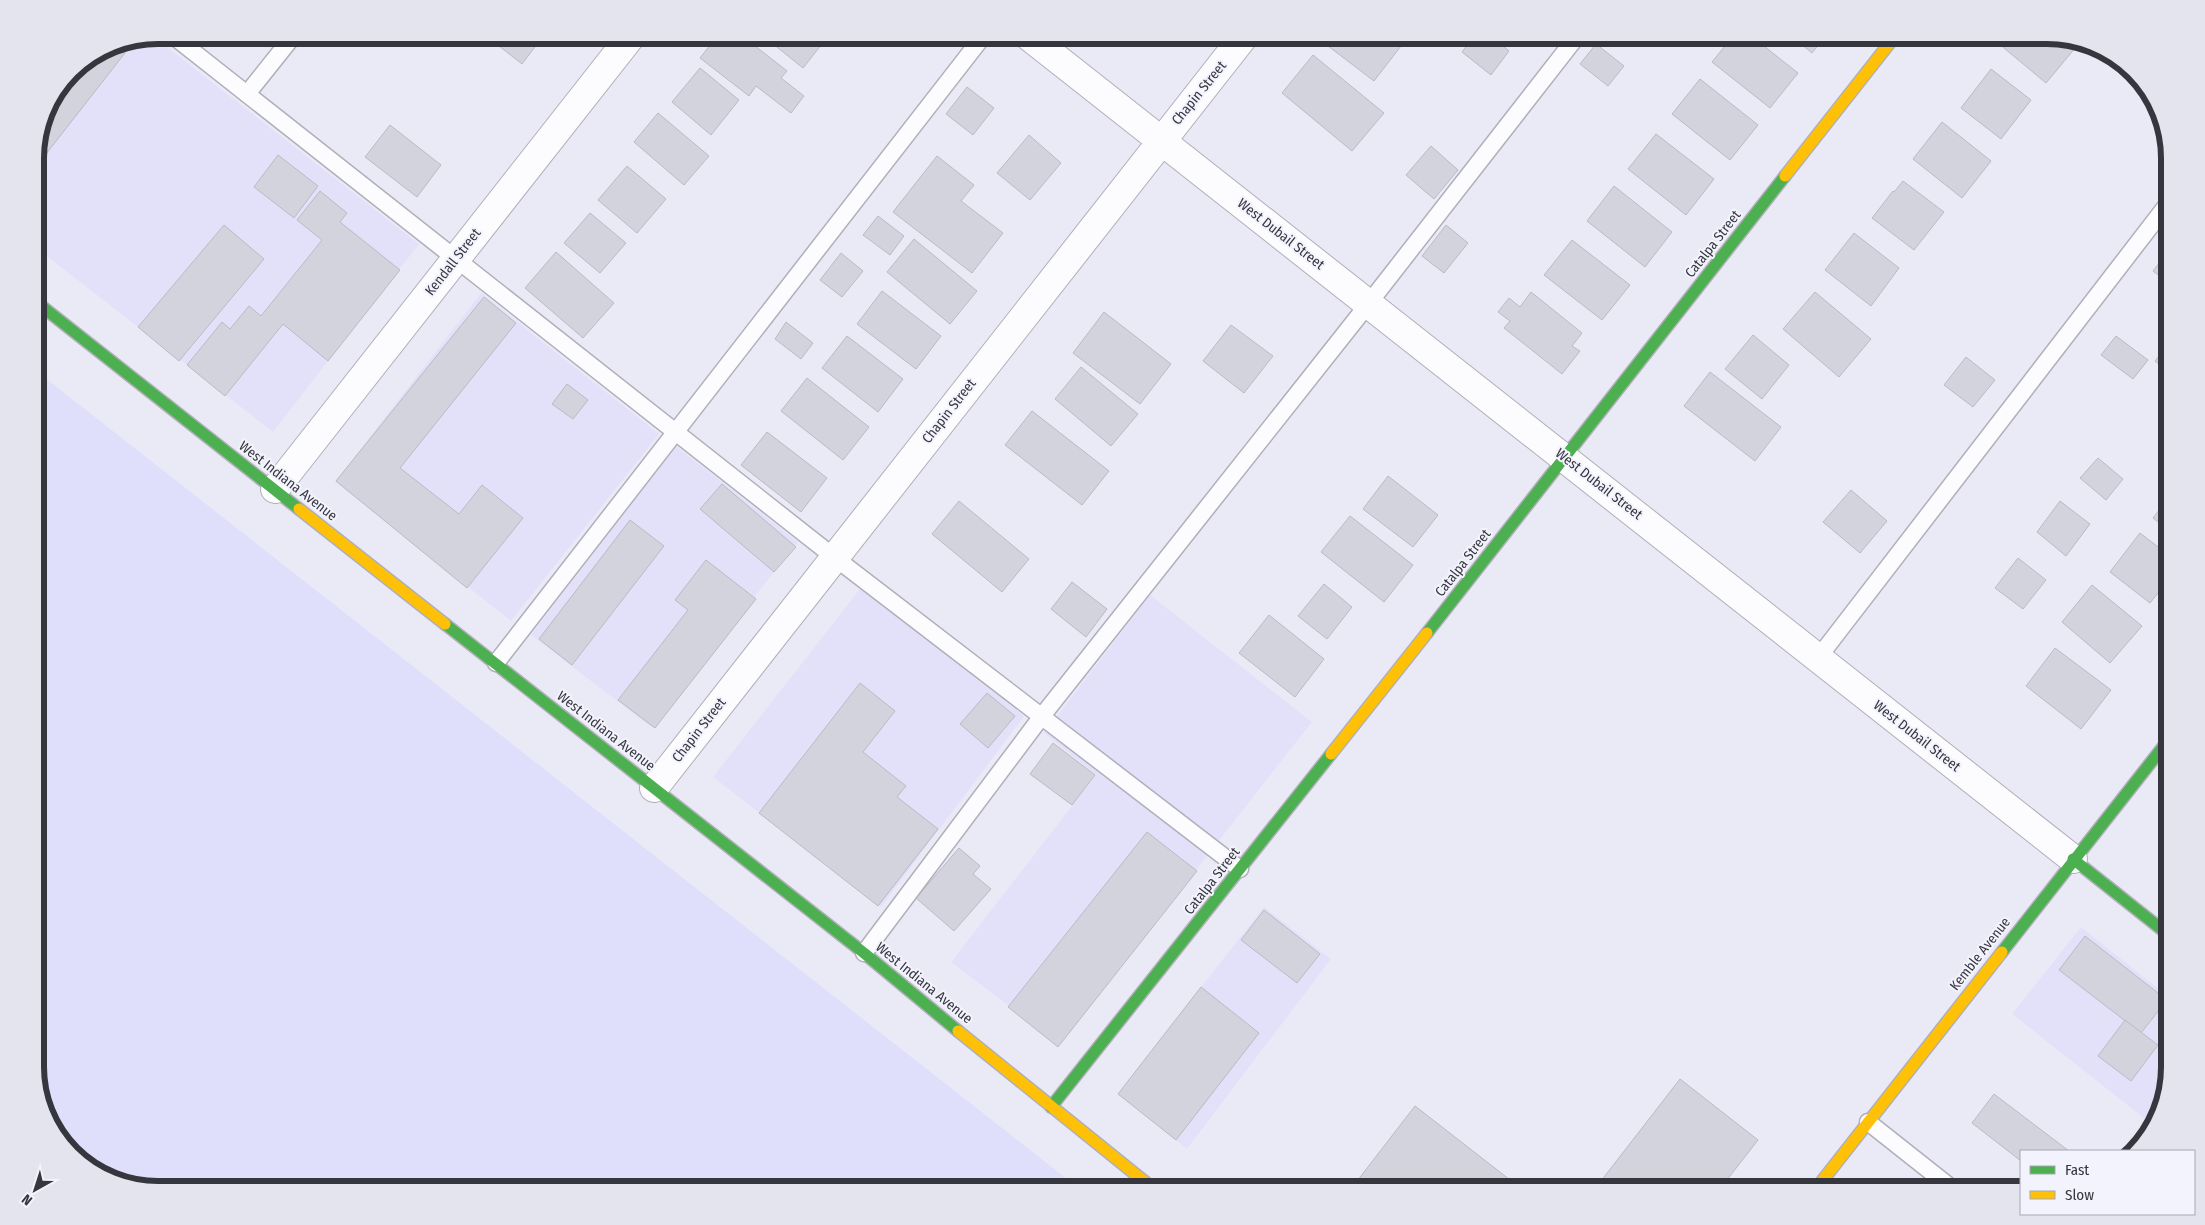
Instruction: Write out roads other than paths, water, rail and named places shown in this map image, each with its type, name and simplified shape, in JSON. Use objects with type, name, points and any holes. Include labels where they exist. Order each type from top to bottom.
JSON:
[{"type":"street","name":"Kendall Street","points":[[274,489],[625,44]]},
{"type":"street","name":"West Dubail Street","points":[[1038,44],[1370,303],[2161,929]]},
{"type":"street","name":"Chapin Street","points":[[654,788],[1238,44]]},
{"type":"street","name":"Catalpa Street","points":[[1051,1108],[1489,555],[1564,456],[1889,44]]},
{"type":"street","name":"West Indiana Avenue","points":[[44,307],[864,953],[1051,1108],[1144,1181]]},
{"type":"street","name":"Kemble Avenue","points":[[1822,1181],[2161,749]]},
{"type":"lane","points":[[183,44],[457,257],[675,433],[1240,869]]},
{"type":"lane","points":[[247,94],[287,44]]},
{"type":"lane","points":[[496,663],[977,44]]},
{"type":"lane","points":[[864,953],[1042,716],[1370,303],[1571,44]]},
{"type":"lane","points":[[1818,658],[2161,213]]},
{"type":"lane","points":[[1868,1122],[1943,1181]]}]
